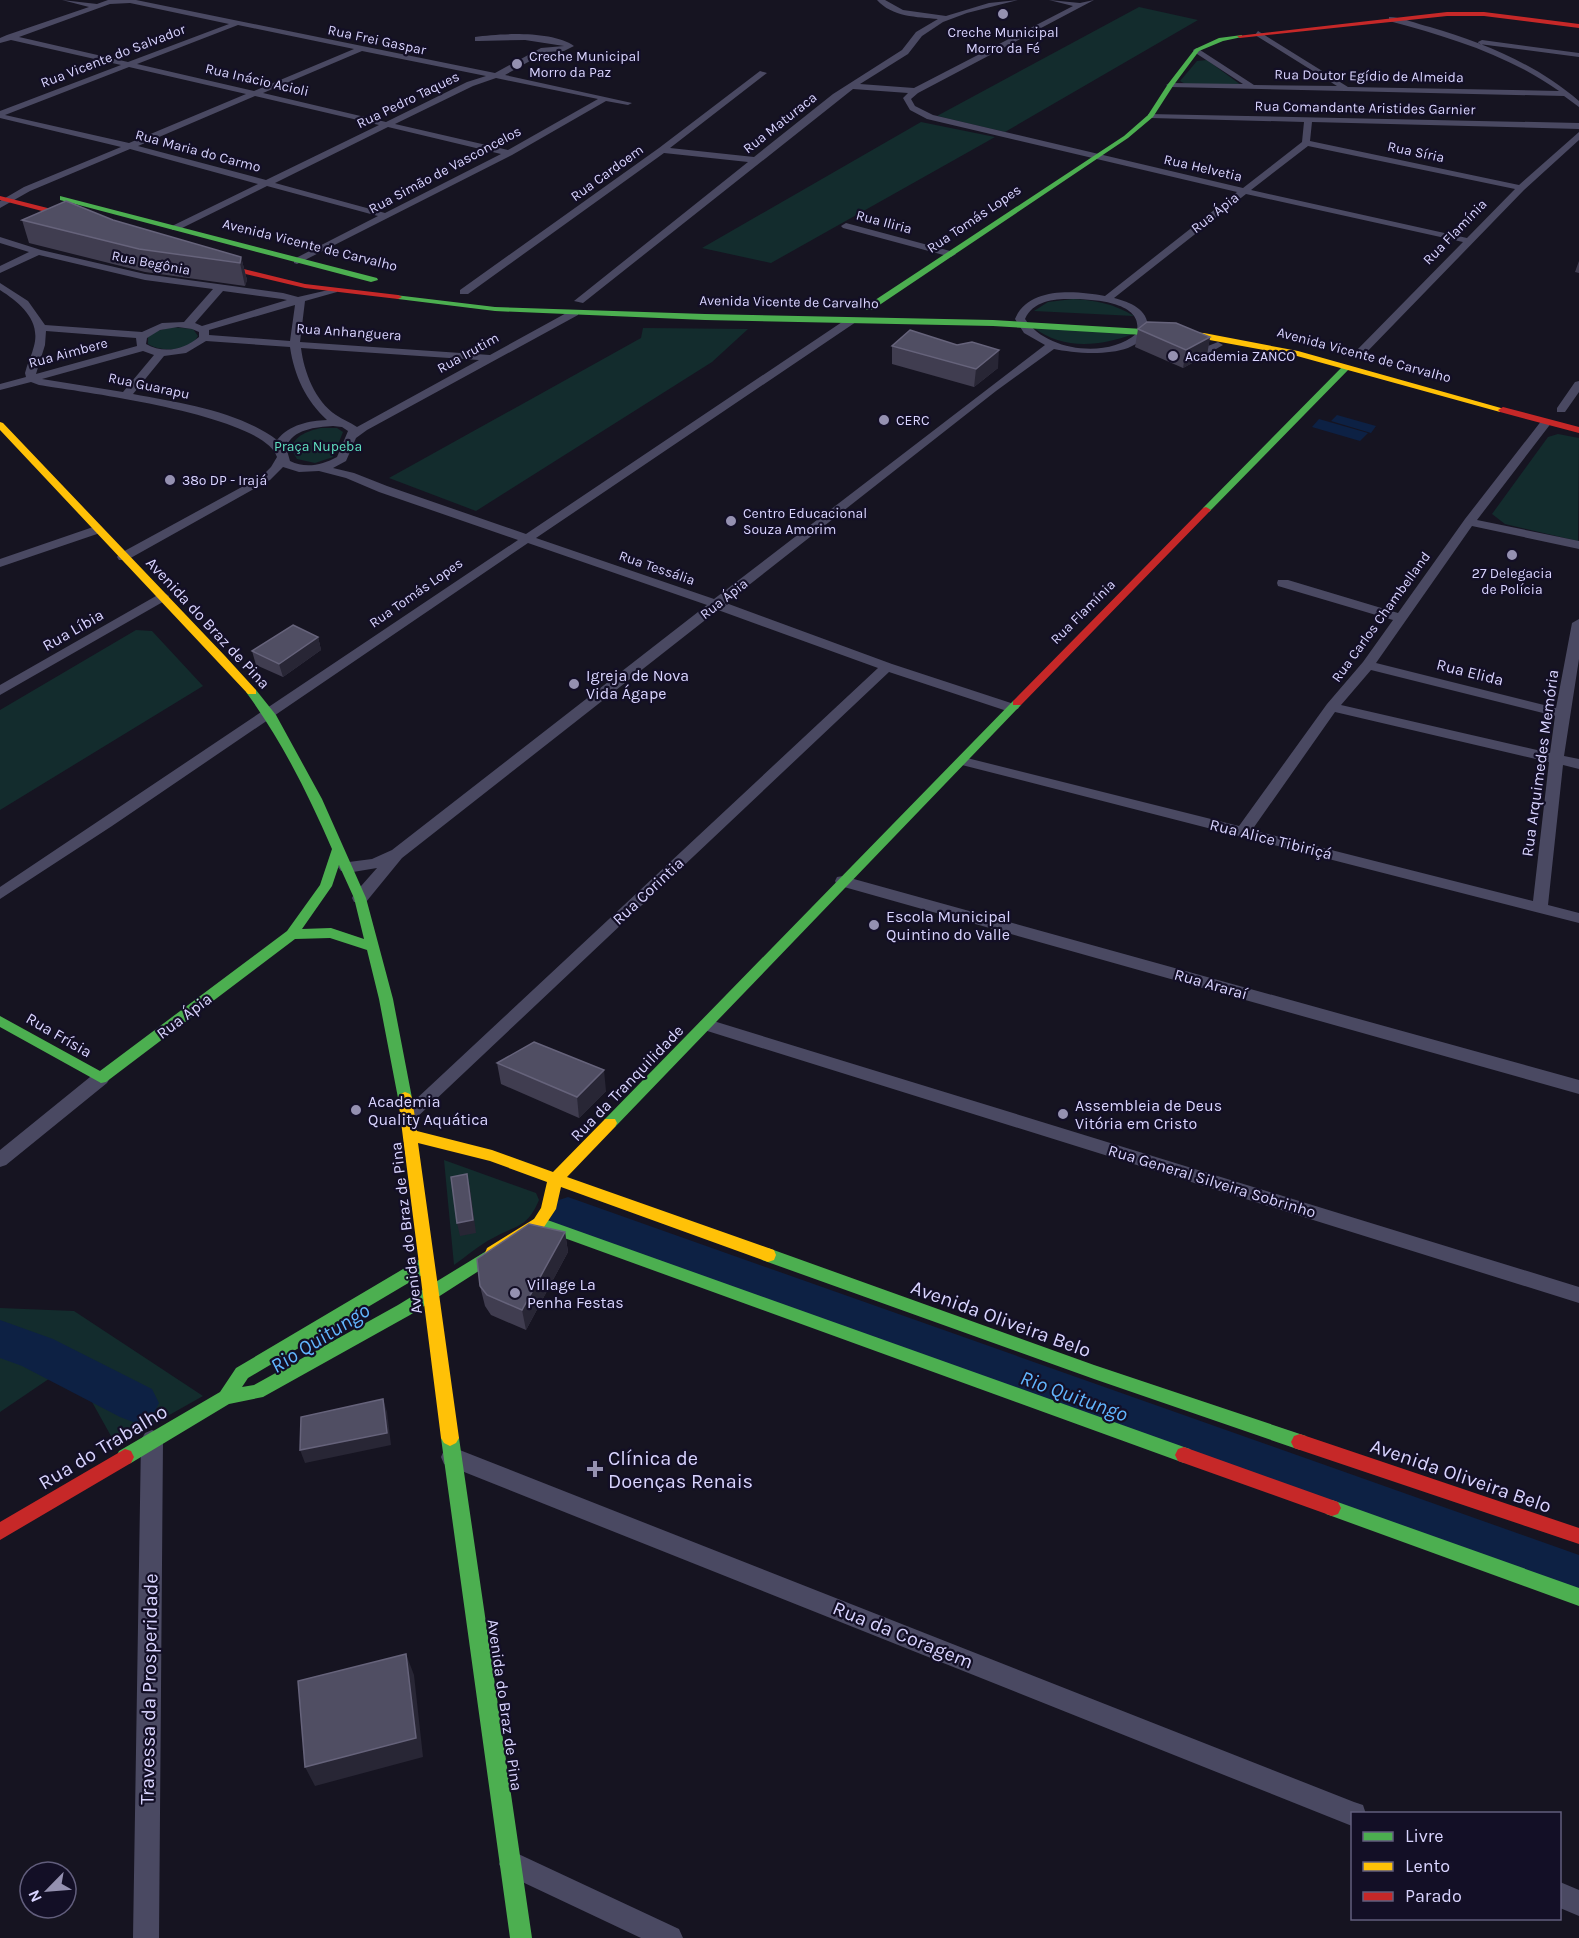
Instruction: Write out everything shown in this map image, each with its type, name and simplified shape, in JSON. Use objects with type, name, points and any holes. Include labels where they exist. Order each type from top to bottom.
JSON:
[{"type":"main road","points":[[1197,50],[1221,39],[1258,33],[1447,14],[1484,14],[1579,26]]},
{"type":"main road","name":"Rua Tomás Lopes","points":[[869,308],[1126,137],[1151,116],[1170,85],[1197,50]]},
{"type":"main road","name":"Avenida Vicente de Carvalho","points":[[0,185],[27,189],[371,279],[576,307],[852,320],[1022,319]]},
{"type":"main road","points":[[3,200],[60,212],[95,224]]},
{"type":"main road","name":"Avenida Vicente de Carvalho","points":[[201,260],[277,281],[495,309],[869,308],[1142,325],[1223,325]]},
{"type":"main road","name":"Avenida Vicente de Carvalho","points":[[1142,325],[1263,346],[1579,430]]},
{"type":"main road","name":"Avenida Vicente de Carvalho","points":[[1353,354],[1376,360]]},
{"type":"main road","name":"Rua Flamínia","points":[[843,881],[1347,367]]},
{"type":"main road","points":[[1555,408],[1579,415]]},
{"type":"main road","name":"Avenida do Braz de Pina","points":[[0,425],[96,530],[232,669],[270,715],[316,799],[360,898],[386,999],[408,1115],[452,1457],[521,1938]]},
{"type":"main road","name":"Rua Ápia","points":[[101,1078],[292,934],[326,886],[338,850]]},
{"type":"main road","name":"Rua da Tranquilidade","points":[[555,1180],[707,1025],[843,881]]},
{"type":"main road","points":[[292,934],[331,933],[372,947]]},
{"type":"main road","name":"Rua Frísia","points":[[0,1021],[101,1078]]},
{"type":"main road","name":"Avenida Oliveira Belo","points":[[411,1135],[492,1156],[1094,1372],[1579,1536]]},
{"type":"main road","points":[[430,1294],[539,1223],[548,1209],[555,1180]]},
{"type":"main road","points":[[539,1223],[1579,1597]]},
{"type":"main road","name":"Rua do Trabalho","points":[[226,1397],[242,1373],[426,1264]]},
{"type":"main road","name":"Rua do Trabalho","points":[[0,1532],[226,1397],[257,1392],[430,1294]]},
{"type":"street","points":[[66,0],[98,6]]},
{"type":"street","points":[[0,41],[98,6],[122,0]]},
{"type":"street","name":"Rua Frei Gaspar","points":[[122,0],[628,104]]},
{"type":"street","points":[[880,0],[885,5],[902,12],[946,18]]},
{"type":"street","name":"Rua Maturaca","points":[[576,307],[754,160],[851,86],[905,52],[910,48],[916,36],[946,18],[972,9],[1014,0]]},
{"type":"street","points":[[1053,0],[1081,5]]},
{"type":"street","points":[[851,86],[915,91],[1090,0]]},
{"type":"street","points":[[1392,19],[1469,40],[1579,55]]},
{"type":"street","name":"Rua Vicente do Salvador","points":[[0,115],[236,23]]},
{"type":"street","points":[[1258,33],[1345,88]]},
{"type":"street","name":"Rua Inácio Acioli","points":[[0,35],[508,153]]},
{"type":"street","name":"Rua Pedro Taques","points":[[175,228],[470,84],[507,72],[544,50],[564,49],[570,46],[522,38],[478,39]]},
{"type":"street","points":[[1469,40],[1540,76],[1579,105]]},
{"type":"street","points":[[3,200],[359,50]]},
{"type":"street","points":[[1197,50],[1252,87]]},
{"type":"street","name":"Rua Cardoem","points":[[464,292],[662,150],[763,73]]},
{"type":"street","name":"Rua Doutor Egídio de Almeida","points":[[1170,85],[1567,94]]},
{"type":"street","name":"Rua Helvetia","points":[[915,91],[907,98],[908,103],[920,113],[930,117],[1243,191],[1470,241]]},
{"type":"street","name":"Rua Simão de Vasconcelos","points":[[297,261],[508,153],[603,100]]},
{"type":"street","name":"Rua Maria do Carmo","points":[[0,115],[129,146],[387,216]]},
{"type":"street","name":"Rua Comandante Aristides Garnier","points":[[1151,116],[1579,126]]},
{"type":"street","points":[[1306,143],[1308,120]]},
{"type":"street","points":[[1546,125],[1570,143]]},
{"type":"street","name":"Rua Flamínia","points":[[1353,354],[1470,241],[1521,188],[1579,135]]},
{"type":"street","name":"Rua Síria","points":[[1306,143],[1521,188]]},
{"type":"street","name":"Rua Ápia","points":[[1107,299],[1306,143]]},
{"type":"street","points":[[662,150],[754,160]]},
{"type":"street","name":"Rua Iliria","points":[[846,226],[951,254]]},
{"type":"street","name":"Rua Begônia","points":[[0,240],[38,252],[145,277],[283,296],[300,301]]},
{"type":"street","points":[[0,270],[38,252]]},
{"type":"street","points":[[0,286],[25,302],[42,328],[30,373],[32,378]]},
{"type":"street","points":[[220,288],[188,324],[163,326],[144,335],[140,340],[144,348],[162,352],[188,349],[203,333],[333,290]]},
{"type":"street","points":[[1076,295],[1107,299],[1134,310],[1142,325],[1138,338],[1129,344],[1085,351],[1052,345],[1033,336],[1022,319],[1027,307],[1047,298],[1076,295]]},
{"type":"street","points":[[266,478],[319,468],[339,461],[346,454],[354,435],[353,429],[329,417],[320,406],[302,373],[295,344],[300,301]]},
{"type":"street","name":"Rua Irutim","points":[[354,435],[576,307]]},
{"type":"street","name":"Rua Tomás Lopes","points":[[0,894],[270,715],[525,538],[852,320]]},
{"type":"street","name":"Rua Anhanguera","points":[[188,324],[203,333],[295,344],[492,357]]},
{"type":"street","points":[[42,328],[144,335]]},
{"type":"street","points":[[1191,335],[1187,342],[1209,350],[1218,345]]},
{"type":"street","name":"Rua Ápia","points":[[360,898],[397,854],[992,389],[1052,345]]},
{"type":"street","name":"Rua Aimbere","points":[[0,387],[144,348]]},
{"type":"street","points":[[126,396],[162,352]]},
{"type":"street","name":"Rua Guarapu","points":[[32,378],[39,382],[126,396],[205,414],[258,431],[270,437],[281,452]]},
{"type":"street","points":[[1555,408],[1579,384]]},
{"type":"street","points":[[309,426],[319,416],[320,406]]},
{"type":"street","name":"Rua Irutim","points":[[344,424],[377,420]]},
{"type":"street","name":"Rua Carlos Chambelland","points":[[1243,831],[1332,707],[1368,665],[1469,522],[1546,422]]},
{"type":"street","points":[[123,557],[266,478],[276,469],[285,437],[309,426],[344,424]]},
{"type":"street","name":"Rua Guarapu","points":[[258,431],[278,433],[297,430]]},
{"type":"street","points":[[281,452],[287,465],[304,469]]},
{"type":"street","points":[[346,454],[350,467],[361,480]]},
{"type":"street","name":"Rua Tessália","points":[[319,468],[361,480],[718,605],[887,668],[1012,708]]},
{"type":"street","points":[[1469,522],[1579,545]]},
{"type":"street","points":[[0,563],[96,530]]},
{"type":"street","points":[[1283,583],[1401,618]]},
{"type":"street","name":"Rua Líbia","points":[[0,692],[163,596]]},
{"type":"street","name":"Rua Arquimedes Memória","points":[[1540,907],[1562,714],[1577,646],[1579,623]]},
{"type":"street","name":"Rua Elida","points":[[1368,665],[1562,714]]},
{"type":"street","name":"Rua Corintia","points":[[408,1115],[887,668]]},
{"type":"street","points":[[1332,707],[1579,764]]},
{"type":"street","name":"Rua Alice Tibiriçá","points":[[963,760],[1579,918]]},
{"type":"street","name":"Rua Ápia","points":[[346,867],[369,865],[397,854]]},
{"type":"street","name":"Rua Araraí","points":[[843,881],[1579,1087]]},
{"type":"street","name":"Rua General Silveira Sobrinho","points":[[707,1025],[1579,1295]]},
{"type":"street","name":"Rua Ápia","points":[[0,1160],[101,1078]]},
{"type":"street","name":"Travessa da Prosperidade","points":[[146,1938],[152,1440]]},
{"type":"street","name":"Rua da Coragem","points":[[452,1457],[1351,1813]]},
{"type":"street","points":[[512,1864],[670,1938]]},
{"type":"street","points":[[1561,1895],[1579,1902]]},
{"type":"green space","points":[[1139,7],[1198,20],[1005,132],[937,116]]},
{"type":"green space","points":[[1207,60],[1241,85],[1187,85],[1180,81],[1197,61]]},
{"type":"green space","points":[[921,122],[995,137],[771,263],[702,248]]},
{"type":"green space","points":[[1073,299],[1105,303],[1134,316],[1034,311],[1048,302]]},
{"type":"green space","points":[[172,327],[193,329],[198,336],[189,345],[175,349],[161,349],[148,344],[148,337],[157,331]]},
{"type":"green space","points":[[1033,327],[1133,334],[1107,342],[1081,344],[1056,340]]},
{"type":"green space","points":[[643,328],[748,329],[712,362],[476,511],[389,478],[641,338]]},
{"type":"green space","name":"Praça Nupeba","points":[[321,428],[337,428],[343,432],[333,457],[315,463],[297,459],[291,449],[296,440],[307,432]]},
{"type":"green space","points":[[1558,434],[1579,438],[1578,541],[1505,524],[1492,514],[1548,437]]},
{"type":"green space","points":[[136,630],[152,631],[203,686],[0,810],[0,710]]},
{"type":"green space","points":[[444,1160],[536,1193],[539,1200],[530,1216],[520,1225],[478,1247],[454,1265]]},
{"type":"green space","points":[[0,1308],[74,1311],[203,1396],[116,1445],[82,1384],[59,1372],[0,1412]]},
{"type":"water","points":[[1337,415],[1376,426],[1371,433],[1331,421]]},
{"type":"water","points":[[1319,419],[1368,433],[1360,441],[1312,427]]},
{"type":"building","points":[[66,201],[113,220],[241,257],[240,263],[139,249],[22,220]]},
{"type":"building","points":[[1147,322],[1176,323],[1210,337],[1186,350],[1138,329]]},
{"type":"building","points":[[910,330],[957,345],[972,342],[999,350],[976,369],[892,346]]},
{"type":"building","points":[[293,625],[318,637],[279,664],[252,651]]},
{"type":"building","points":[[534,1042],[604,1070],[577,1097],[497,1063]]},
{"type":"building","points":[[467,1174],[473,1220],[457,1223],[451,1177]]},
{"type":"building","name":"Village La Penha Festas","points":[[529,1224],[565,1232],[522,1310],[487,1295],[480,1286],[477,1259]]},
{"type":"building","points":[[383,1399],[387,1433],[300,1450],[301,1417]]},
{"type":"building","points":[[406,1654],[416,1738],[305,1767],[298,1681]]},
{"type":"waterway","name":"Rio Quitungo","points":[[568,1214],[1579,1578]]},
{"type":"waterway","name":"Rio Quitungo","points":[[0,1339],[37,1352],[136,1403]]},
{"type":"traffic: fast","points":[[869,308],[1126,137],[1151,116],[1170,85],[1197,50],[1221,39],[1240,36]]},
{"type":"traffic: fast","points":[[63,198],[374,280]]},
{"type":"traffic: fast","points":[[398,297],[495,309],[705,317],[993,323],[1143,332]]},
{"type":"traffic: fast","points":[[1206,510],[1347,367]]},
{"type":"traffic: fast","points":[[252,692],[270,715],[316,799],[360,898],[386,999],[405,1098]]},
{"type":"traffic: fast","points":[[610,1123],[1017,703]]},
{"type":"traffic: fast","points":[[0,1021],[101,1078],[292,934],[326,886],[338,850]]},
{"type":"traffic: fast","points":[[292,934],[331,933],[372,947]]},
{"type":"traffic: fast","points":[[539,1223],[1184,1455]]},
{"type":"traffic: fast","points":[[125,1457],[226,1397],[257,1392],[404,1310],[493,1253]]},
{"type":"traffic: fast","points":[[768,1255],[1094,1372],[1300,1442]]},
{"type":"traffic: fast","points":[[226,1397],[242,1373],[426,1264]]},
{"type":"traffic: fast","points":[[450,1438],[521,1938]]},
{"type":"traffic: fast","points":[[1332,1508],[1579,1597]]},
{"type":"traffic: slow","points":[[1143,332],[1204,336],[1298,354],[1503,410]]},
{"type":"traffic: slow","points":[[0,425],[252,692]]},
{"type":"traffic: slow","points":[[405,1098],[450,1438]]},
{"type":"traffic: slow","points":[[493,1253],[539,1223],[548,1209],[555,1180],[610,1123]]},
{"type":"traffic: slow","points":[[411,1135],[492,1156],[768,1255]]},
{"type":"traffic: jam","points":[[1240,36],[1447,14],[1484,14],[1579,26]]},
{"type":"traffic: jam","points":[[0,198],[84,220]]},
{"type":"traffic: jam","points":[[211,263],[305,286],[398,297]]},
{"type":"traffic: jam","points":[[1503,410],[1579,430]]},
{"type":"traffic: jam","points":[[1017,703],[1206,510]]},
{"type":"traffic: jam","points":[[1300,1442],[1579,1536]]},
{"type":"traffic: jam","points":[[1184,1455],[1332,1508]]},
{"type":"traffic: jam","points":[[0,1532],[125,1457]]},
{"type":"place","name":"Creche Municipal Morro da Fé","points":[[1003,14]]},
{"type":"place","name":"Creche Municipal Morro da Paz","points":[[517,64]]},
{"type":"place","name":"Academia ZANCO","points":[[1173,356]]},
{"type":"place","name":"CERC","points":[[884,420]]},
{"type":"place","name":"38º DP - Irajá","points":[[170,480]]},
{"type":"place","name":"Centro Educacional Souza Amorim","points":[[731,521]]},
{"type":"place","name":"27 Delegacia de Polícia","points":[[1512,555]]},
{"type":"place","name":"Igreja de Nova Vida Ágape","points":[[574,684]]},
{"type":"place","name":"Escola Municipal Quintino do Valle","points":[[874,925]]},
{"type":"place","name":"Academia Quality Aquática","points":[[356,1110]]},
{"type":"place","name":"Assembleia de Deus Vitória em Cristo","points":[[1063,1114]]},
{"type":"place","name":"Village La Penha Festas","points":[[515,1293]]},
{"type":"place","name":"Clínica de Doenças Renais","points":[[595,1469]]}]
